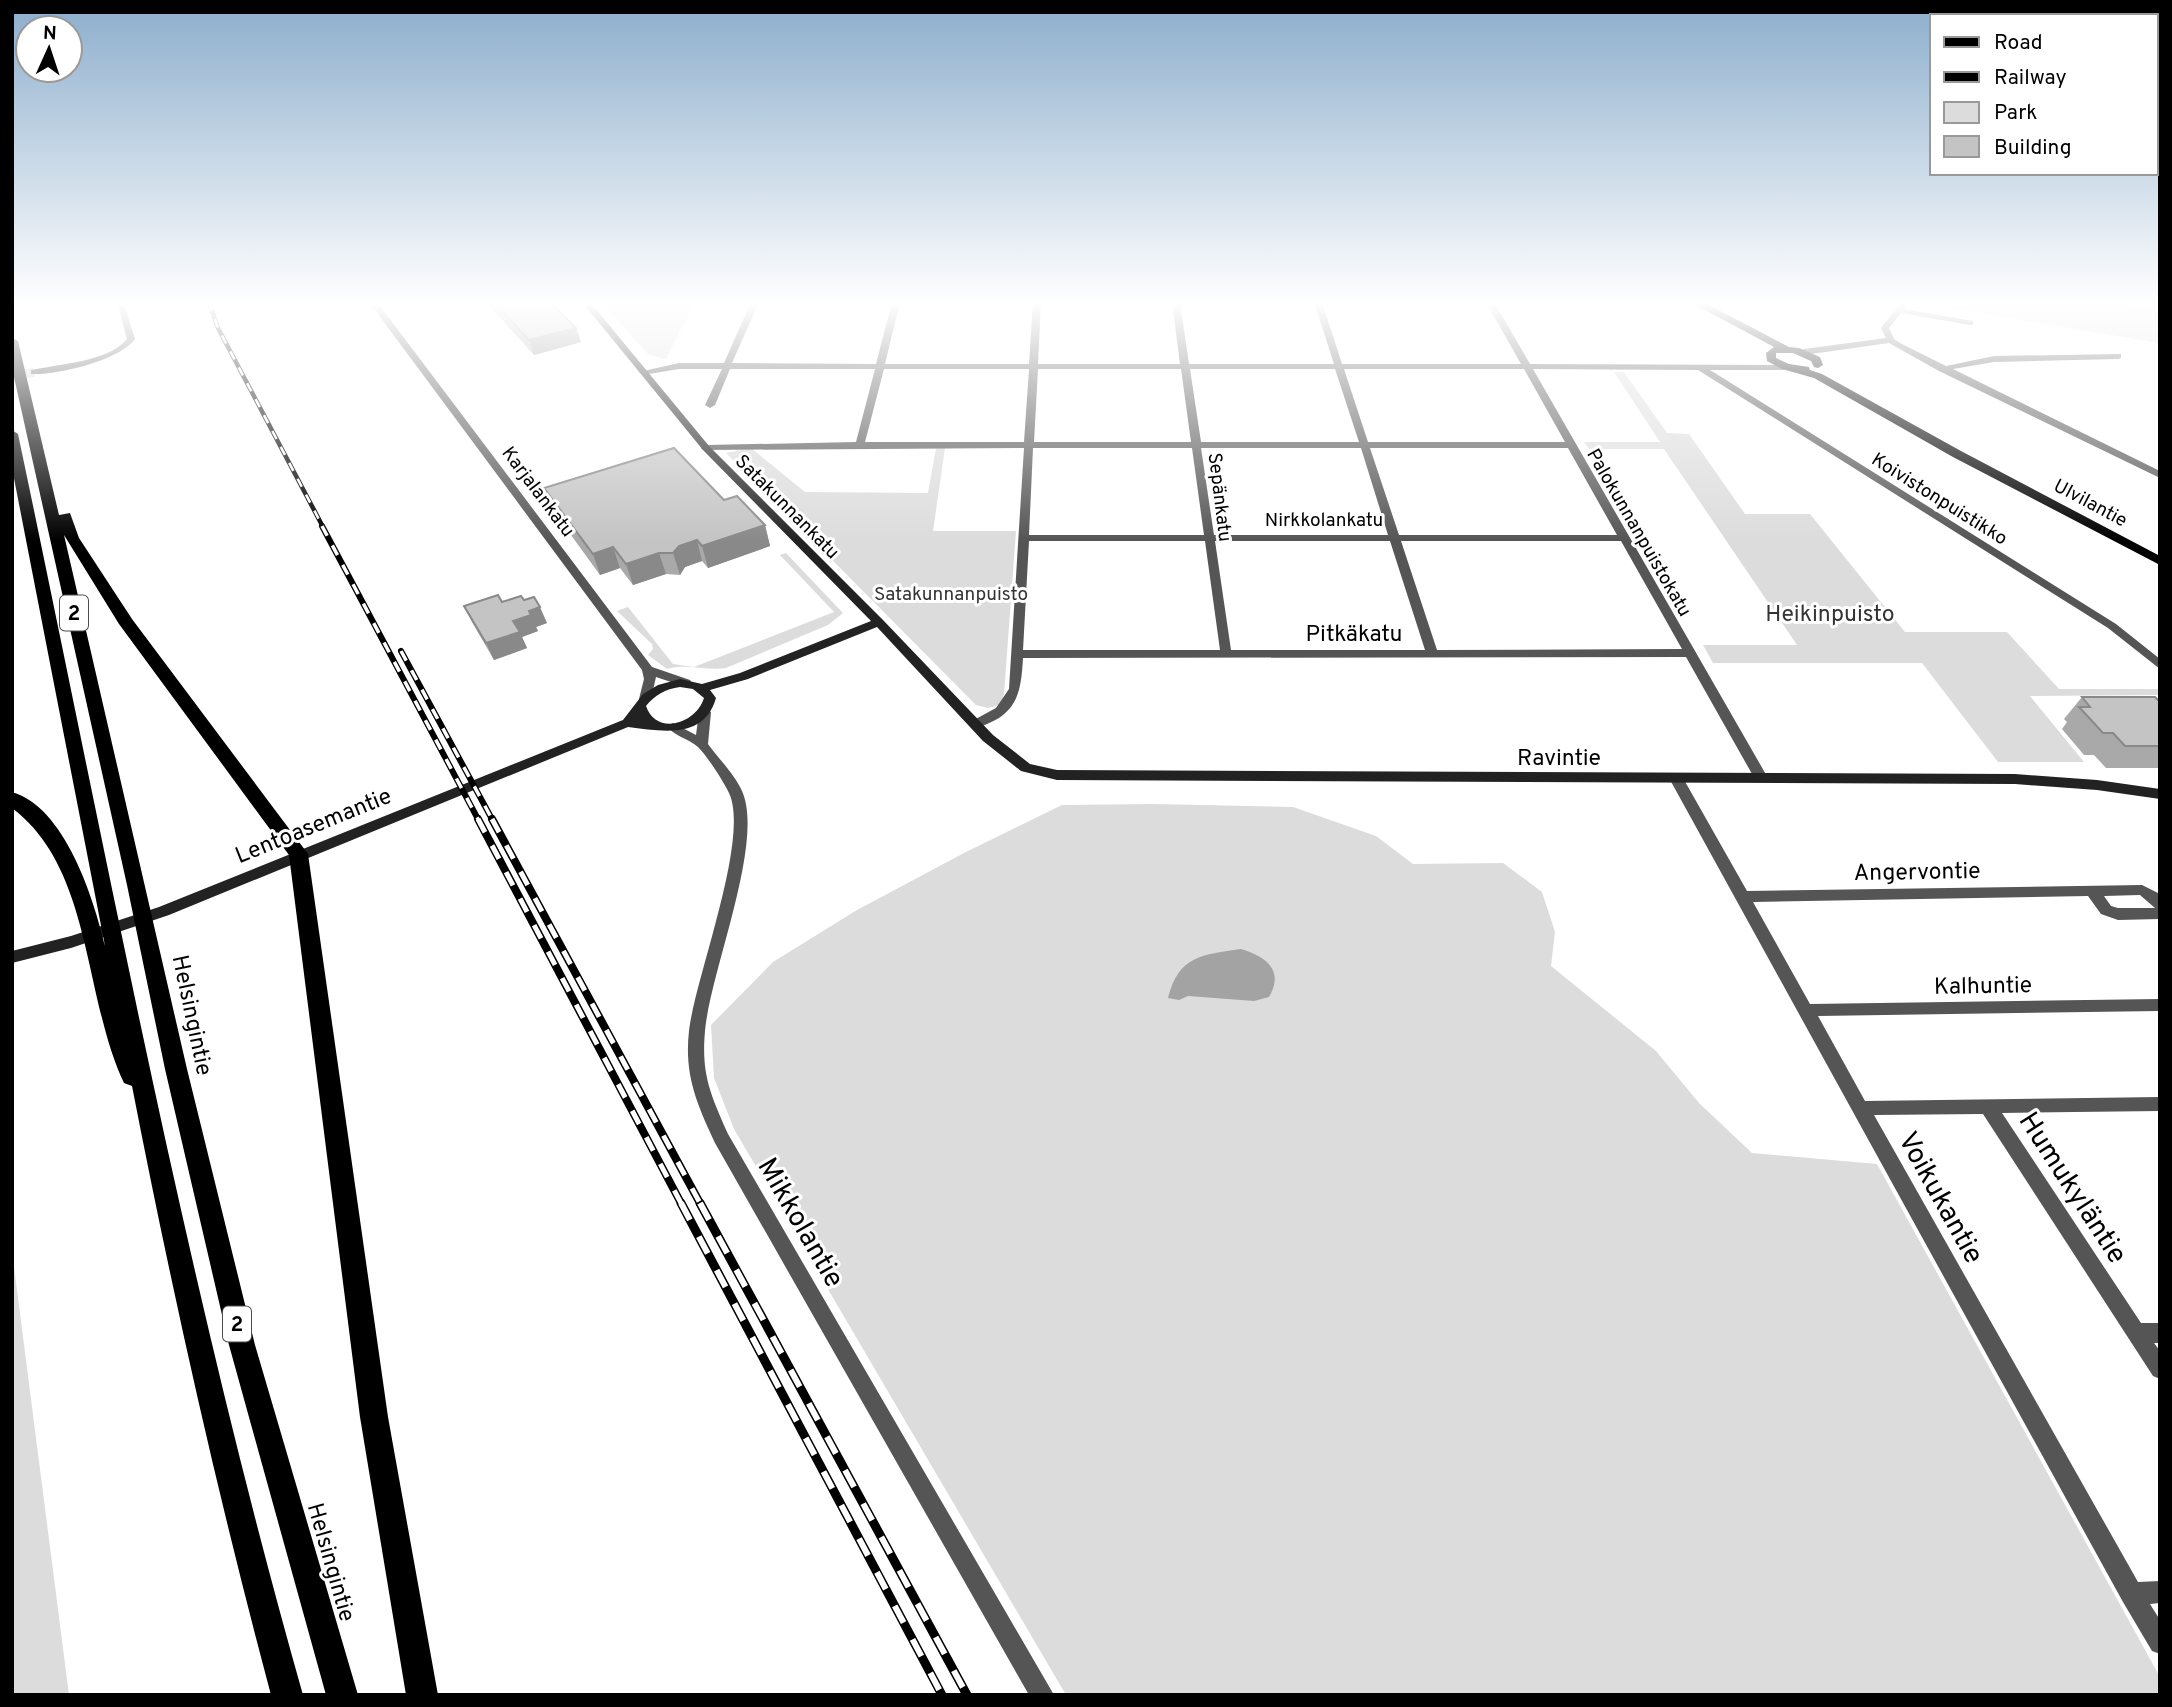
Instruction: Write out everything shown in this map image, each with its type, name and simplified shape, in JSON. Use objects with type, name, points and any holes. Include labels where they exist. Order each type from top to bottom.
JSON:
[{"type":"highway","name":"Helsingintie","points":[[22,382],[242,1345],[342,1695]]},
{"type":"highway","name":"2","points":[[12,434],[106,895],[116,1040],[147,1111],[188,1304],[244,1539],[287,1695]]},
{"type":"highway","points":[[48,491],[64,514],[72,538],[125,621],[298,854],[374,1417],[422,1695]]},
{"type":"highway","points":[[12,797],[34,814],[61,849],[109,966]]},
{"type":"main road","name":"Satakunnankatu","points":[[651,382],[706,448],[880,622],[976,724]]},
{"type":"main road","name":"Ulvilantie","points":[[1828,382],[1957,454],[2004,477]]},
{"type":"main road","name":"Ulvilantie","points":[[1841,382],[2004,477],[2160,561]]},
{"type":"main road","points":[[706,693],[880,622]]},
{"type":"main road","points":[[686,683],[706,693],[705,712],[697,719],[673,727],[655,726],[643,719],[643,703],[664,687],[686,683]]},
{"type":"main road","name":"Lentoasemantie","points":[[627,723],[643,703]]},
{"type":"main road","name":"Lentoasemantie","points":[[12,957],[71,942],[164,912],[298,854],[627,723],[655,726]]},
{"type":"main road","name":"Ravintie","points":[[976,724],[1020,764],[1044,774],[1057,775],[2040,780],[2160,794]]},
{"type":"street","name":"Karjalankatu","points":[[433,382],[648,670]]},
{"type":"street","points":[[710,405],[720,382]]},
{"type":"street","points":[[860,445],[877,382]]},
{"type":"street","points":[[976,724],[1006,708],[1015,688],[1033,382]]},
{"type":"street","name":"Sepänkatu","points":[[1188,382],[1226,654]]},
{"type":"street","points":[[1344,382],[1432,653]]},
{"type":"street","name":"Palokunnanpuistokatu","points":[[1534,382],[1761,778]]},
{"type":"street","name":"Koivistonpuistikko","points":[[1723,382],[2112,626],[2160,665]]},
{"type":"street","points":[[1968,382],[2160,475]]},
{"type":"street","points":[[706,448],[1029,444],[1571,445]]},
{"type":"street","name":"Nirkkolankatu","points":[[1025,538],[1624,538]]},
{"type":"street","name":"Pitkäkatu","points":[[1019,654],[1689,653]]},
{"type":"street","points":[[643,703],[650,679],[648,670],[686,683]]},
{"type":"street","points":[[673,727],[702,744],[705,712]]},
{"type":"street","name":"Mikkolantie","points":[[702,744],[736,792],[742,817],[738,853],[699,1018],[696,1050],[700,1089],[721,1138],[1042,1695]]},
{"type":"street","name":"Voikukantie","points":[[1676,778],[2160,1643]]},
{"type":"street","name":"Angervontie","points":[[1744,897],[2142,890],[2152,895],[2160,904]]},
{"type":"street","points":[[2091,891],[2106,910],[2118,914],[2160,913]]},
{"type":"street","name":"Kalhuntie","points":[[1807,1010],[2160,1005]]},
{"type":"street","points":[[1861,1108],[2160,1104]]},
{"type":"street","name":"Humukyläntie","points":[[1988,1107],[2160,1369]]},
{"type":"street","points":[[2136,1333],[2160,1333]]},
{"type":"street","points":[[2131,1594],[2160,1592]]},
{"type":"green space","name":"Heikinpuisto","points":[[1620,382],[1631,382],[1667,433],[1689,434],[1745,514],[1810,514],[1905,632],[2007,632],[2059,689],[2160,689],[2160,695],[2030,696],[2084,762],[1998,762],[1922,663],[1713,663],[1703,645],[1797,645],[1664,449],[1589,449],[1584,442],[1660,442]]},
{"type":"green space","name":"Satakunnanpuisto","points":[[751,448],[805,492],[928,493],[936,448],[945,448],[933,531],[1016,531],[1004,694],[1000,705],[988,708],[976,705],[726,453]]},
{"type":"green space","points":[[786,553],[843,613],[828,625],[726,668],[667,669],[648,655],[653,649],[652,644],[617,611],[628,607],[673,664],[694,667],[834,612],[780,555]]},
{"type":"green space","points":[[1062,805],[1293,807],[1376,836],[1413,864],[1503,863],[1542,892],[1555,932],[1551,966],[1656,1051],[1699,1103],[1752,1153],[1877,1164],[2160,1677],[2160,1695],[1066,1695],[734,1129],[714,1078],[711,1025],[773,962],[857,910],[964,853]]},
{"type":"green space","points":[[13,1259],[69,1695],[12,1695]]},
{"type":"shaded area","points":[[1241,949],[1265,960],[1274,972],[1275,979],[1269,997],[1254,1001],[1188,996],[1179,1000],[1168,998],[1179,973],[1186,965],[1204,956]]},
{"type":"building","points":[[674,448],[724,500],[737,496],[765,525],[702,546],[697,540],[679,546],[673,553],[659,553],[626,564],[613,547],[593,554],[544,488]]},
{"type":"building","points":[[498,595],[502,602],[521,596],[524,600],[534,597],[540,607],[529,611],[531,615],[513,621],[520,632],[486,643],[464,606]]},
{"type":"building","points":[[2082,697],[2155,697],[2160,702],[2160,746],[2125,746],[2113,733],[2103,733],[2079,707],[2090,707]]},
{"type":"railway","points":[[246,382],[323,527]]},
{"type":"railway","points":[[322,526],[479,821]]},
{"type":"railway","points":[[401,651],[493,821]]},
{"type":"railway","points":[[478,819],[682,1205]]},
{"type":"railway","points":[[492,819],[701,1205]]},
{"type":"railway","points":[[681,1203],[942,1695]]},
{"type":"railway","points":[[700,1203],[967,1695]]}]
